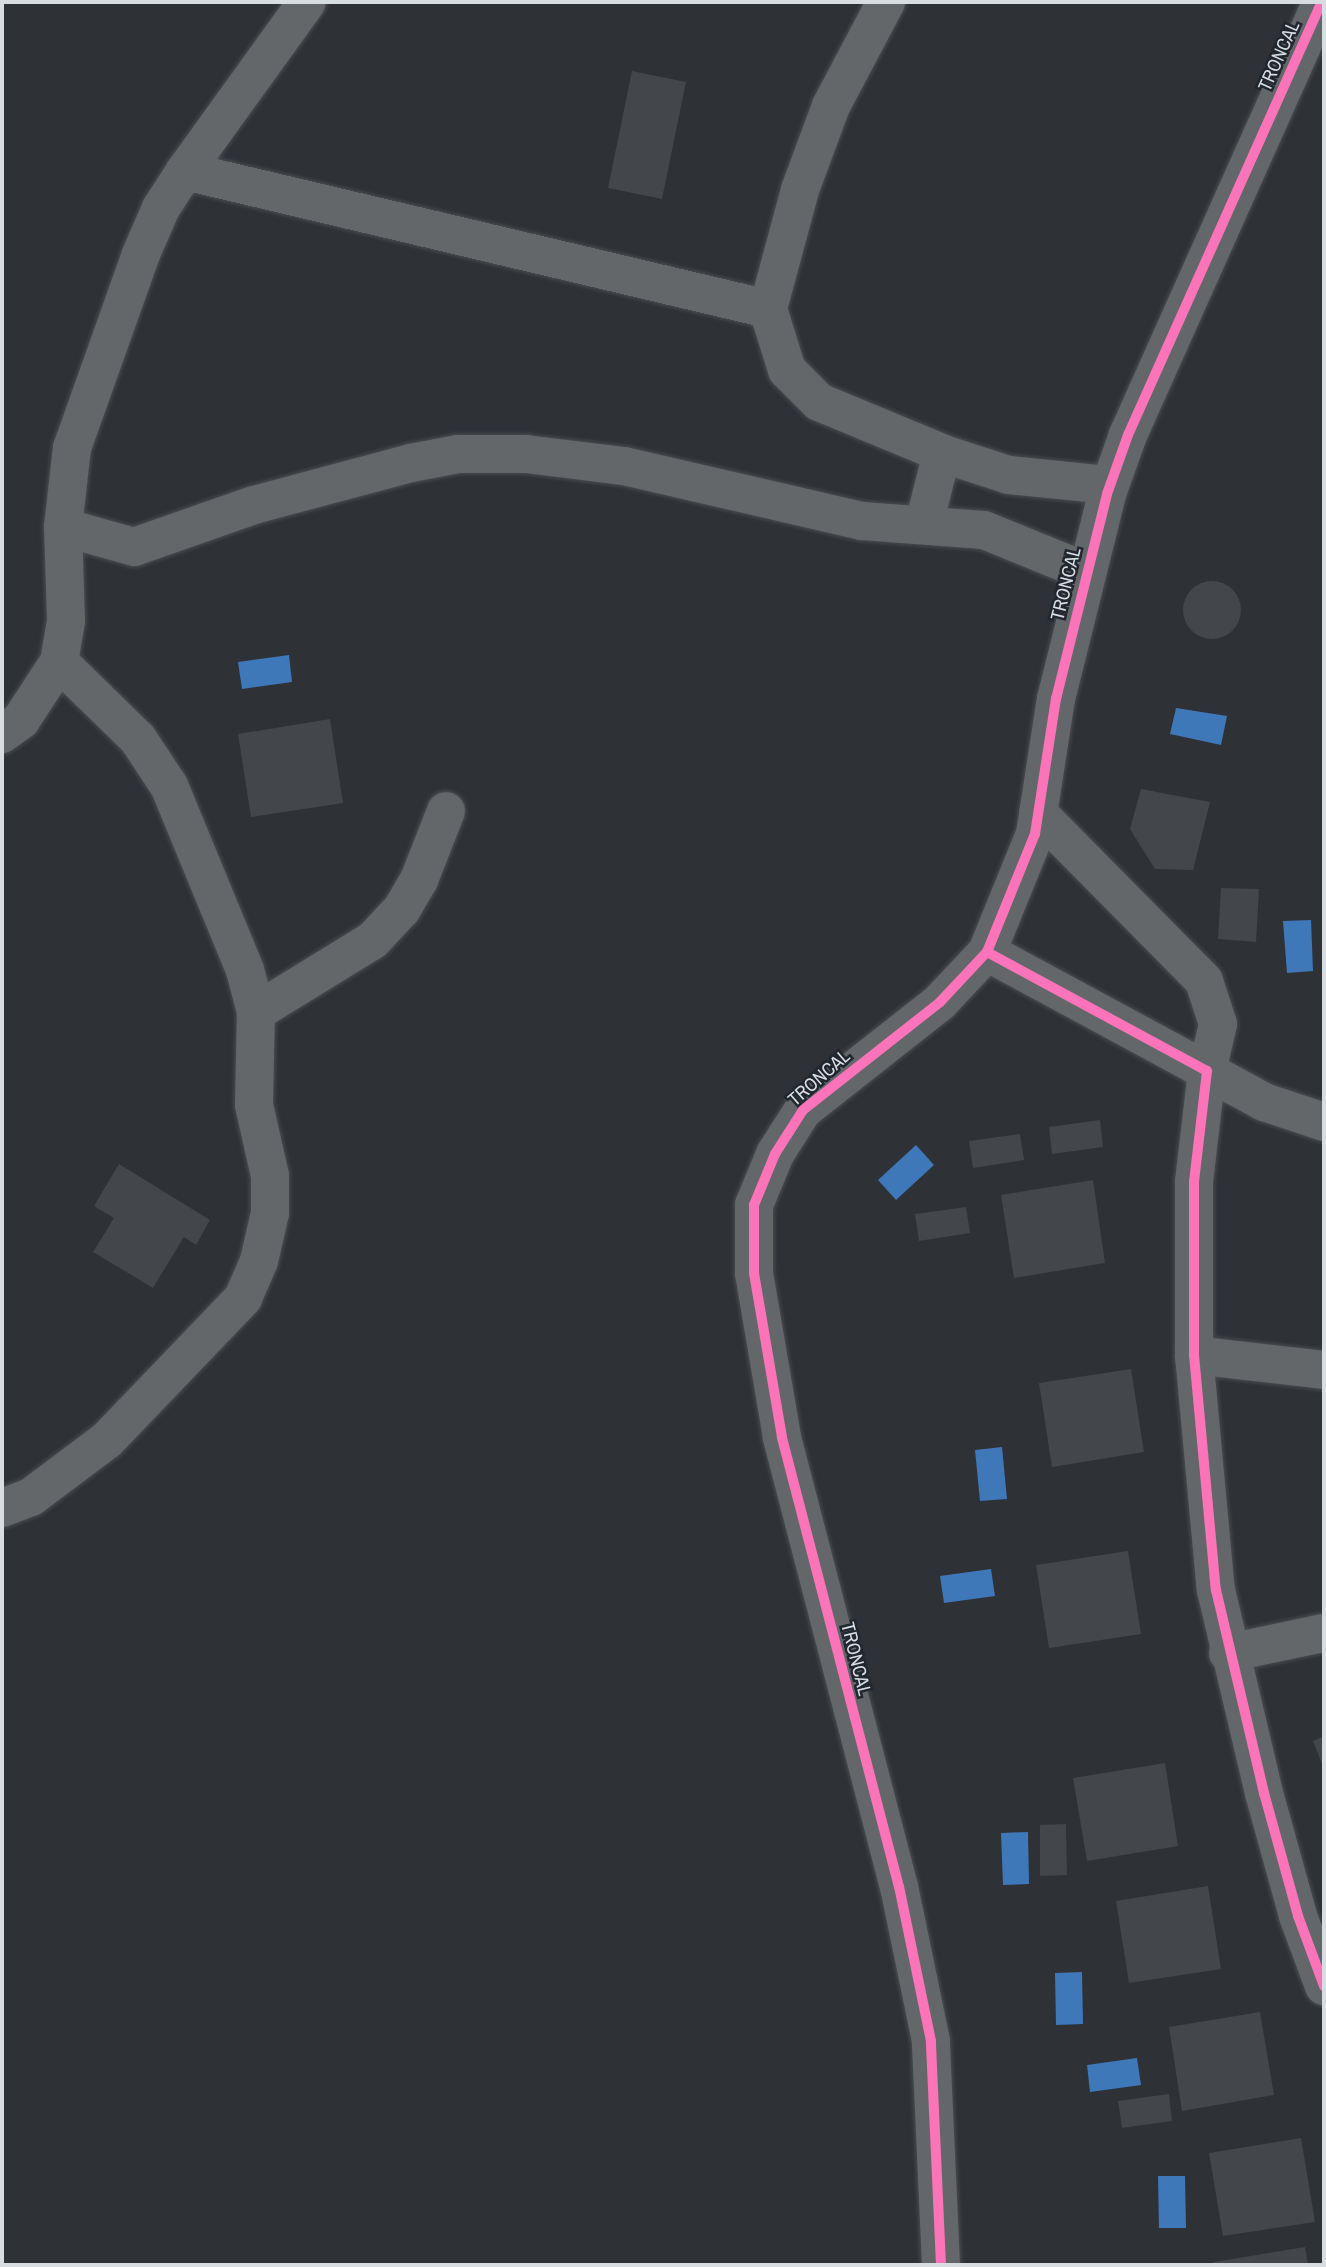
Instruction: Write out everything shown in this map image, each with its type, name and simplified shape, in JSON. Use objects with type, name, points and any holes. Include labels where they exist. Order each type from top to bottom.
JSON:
[{"type":"street","points":[[2,734],[21,720],[59,662],[66,621],[63,527],[72,448],[141,254],[161,208],[185,171],[307,2]]},
{"type":"street","points":[[886,2],[811,152],[768,309],[787,370],[818,402],[942,453],[1009,475],[1110,485]]},
{"type":"street","name":"TRONCAL","points":[[942,2265],[931,2041],[899,1887],[782,1437],[751,1239],[754,1205],[775,1154],[803,1110],[940,1002],[987,952],[1013,894],[1038,813],[1056,699],[1110,485],[1128,435],[1322,2]]},
{"type":"street","points":[[185,171],[768,309]]},
{"type":"street","points":[[924,524],[942,453]]},
{"type":"street","points":[[63,527],[114,544],[146,545],[254,505],[458,454],[587,460],[862,521],[984,530],[1087,572]]},
{"type":"street","points":[[2,1508],[31,1497],[107,1440],[243,1298],[259,1261],[270,1213],[270,1175],[254,1105],[256,1012],[245,970],[169,786],[138,739],[59,662]]},
{"type":"street","points":[[256,1012],[373,940],[402,909],[419,880],[446,811]]},
{"type":"street","points":[[1038,813],[1204,981],[1218,1024],[1207,1071],[1194,1182],[1194,1355],[1216,1590],[1228,1653],[1298,1916],[1324,1986]]},
{"type":"street","points":[[987,952],[1265,1102],[1324,1122]]},
{"type":"street","points":[[1194,1355],[1324,1370]]},
{"type":"street","points":[[1228,1653],[1324,1633]]},
{"type":"water","points":[[289,655],[292,682],[242,689],[238,662]]},
{"type":"water","points":[[1176,708],[1227,716],[1221,745],[1170,734]]},
{"type":"water","points":[[1311,920],[1313,971],[1287,973],[1283,921]]},
{"type":"water","points":[[916,1145],[934,1165],[896,1200],[878,1180]]},
{"type":"water","points":[[1002,1447],[1007,1499],[980,1501],[975,1450]]},
{"type":"water","points":[[991,1569],[995,1596],[944,1603],[940,1576]]},
{"type":"water","points":[[1028,1832],[1029,1884],[1003,1885],[1001,1833]]},
{"type":"water","points":[[1082,1972],[1083,2024],[1056,2025],[1055,1973]]},
{"type":"water","points":[[1137,2058],[1141,2085],[1090,2092],[1087,2065]]},
{"type":"water","points":[[1158,2176],[1185,2176],[1186,2228],[1159,2228]]},
{"type":"building","points":[[632,71],[686,82],[662,199],[608,188]]},
{"type":"building","points":[[1212,581],[1223,583],[1236,594],[1241,610],[1239,621],[1228,634],[1212,639],[1201,637],[1188,626],[1183,610],[1185,599],[1196,586]]},
{"type":"building","points":[[330,719],[343,803],[251,817],[238,734]]},
{"type":"building","points":[[1141,789],[1210,802],[1193,870],[1155,869],[1130,829]]},
{"type":"building","points":[[1221,888],[1259,889],[1256,942],[1218,939]]},
{"type":"building","points":[[1100,1120],[1103,1147],[1052,1154],[1049,1127]]},
{"type":"building","points":[[1020,1134],[1024,1160],[973,1168],[969,1141]]},
{"type":"building","points":[[119,1164],[210,1220],[196,1245],[184,1237],[153,1288],[93,1252],[114,1218],[94,1206]]},
{"type":"building","points":[[1093,1180],[1105,1263],[1014,1278],[1001,1195]]},
{"type":"building","points":[[966,1207],[970,1233],[919,1241],[915,1214]]},
{"type":"building","points":[[1131,1369],[1144,1452],[1052,1467],[1039,1383]]},
{"type":"building","points":[[1128,1551],[1141,1634],[1049,1648],[1036,1565]]},
{"type":"building","points":[[1324,1736],[1324,1769],[1313,1741]]},
{"type":"building","points":[[1165,1763],[1178,1846],[1087,1861],[1073,1778]]},
{"type":"building","points":[[1066,1824],[1067,1875],[1040,1876],[1040,1825]]},
{"type":"building","points":[[1208,1886],[1221,1969],[1129,1983],[1116,1901]]},
{"type":"building","points":[[1260,2012],[1274,2095],[1182,2111],[1169,2027]]},
{"type":"building","points":[[1169,2094],[1172,2121],[1122,2128],[1118,2101]]},
{"type":"building","points":[[1301,2138],[1315,2222],[1223,2236],[1209,2153]]},
{"type":"building","points":[[1305,2247],[1308,2265],[1214,2265],[1214,2262]]},
{"type":"cycle path","points":[[941,2265],[931,2041],[899,1887],[782,1437],[754,1273],[754,1205],[775,1154],[803,1110],[940,1002],[987,952],[1035,834],[1056,699],[1107,494],[1128,435],[1322,2]]},
{"type":"cycle path","points":[[987,952],[1207,1071],[1194,1182],[1194,1355],[1216,1590],[1264,1793],[1298,1916],[1324,1986]]}]
